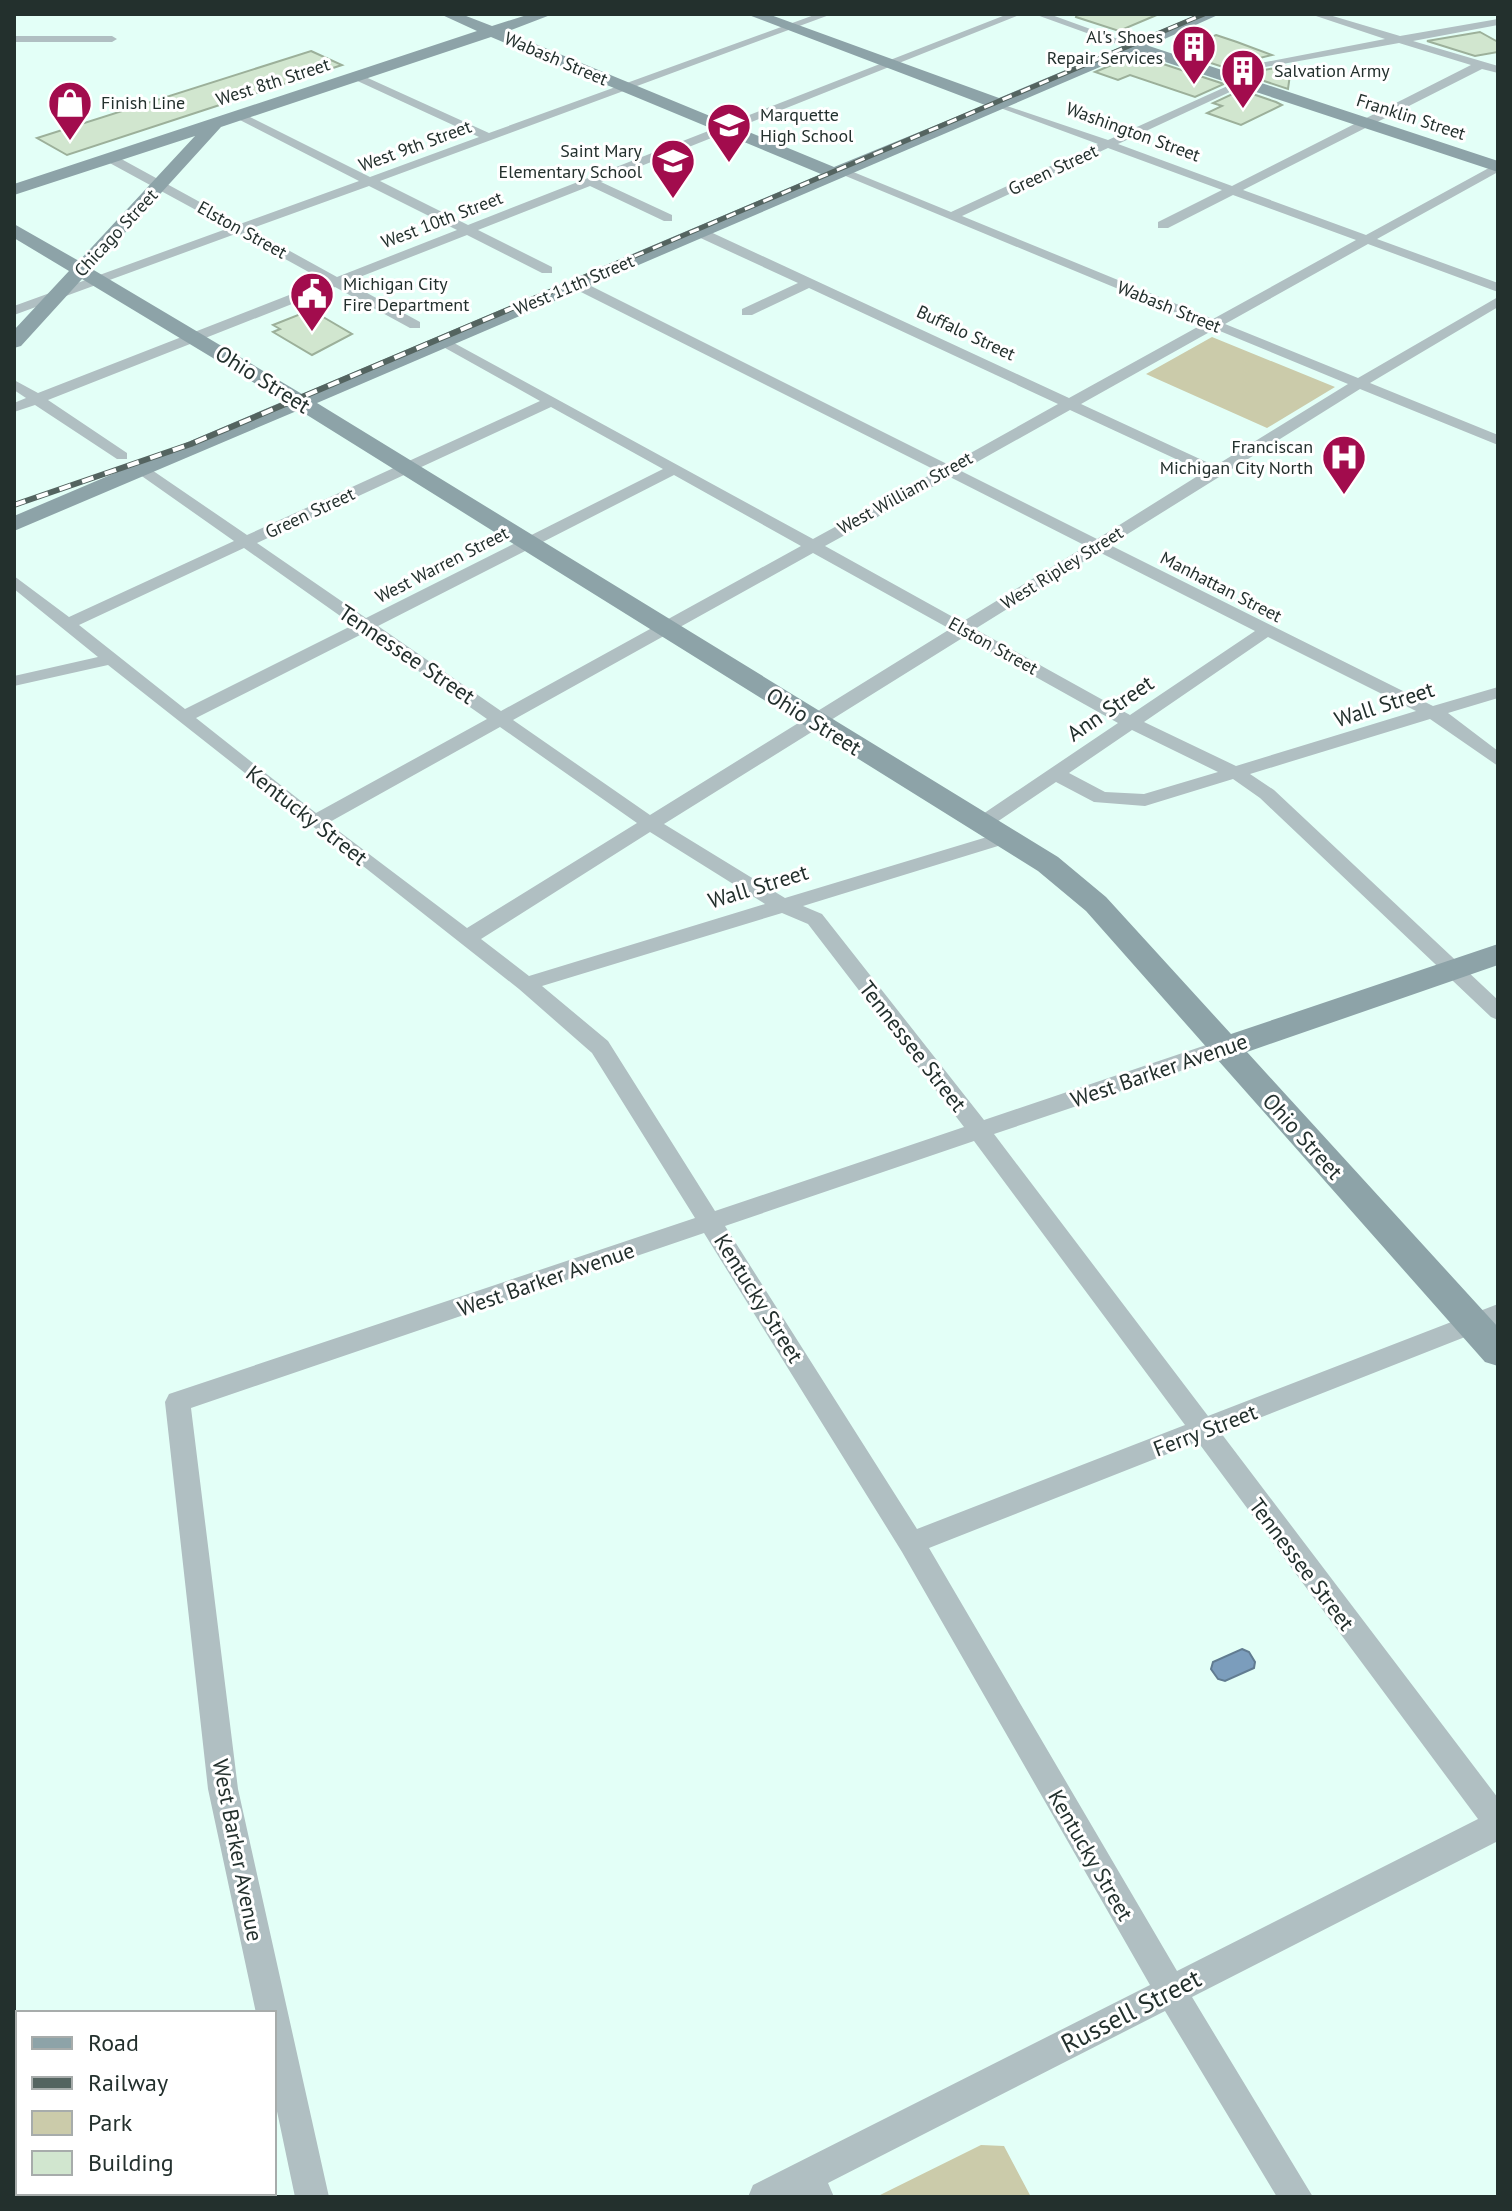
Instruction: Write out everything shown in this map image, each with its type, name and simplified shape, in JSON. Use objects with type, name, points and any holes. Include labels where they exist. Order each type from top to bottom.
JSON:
[{"type":"street","name":"Wabash Street","points":[[448,14],[497,30],[731,126],[832,172],[842,172],[1498,440]]},
{"type":"street","name":"Wabash Street","points":[[471,14],[497,30]]},
{"type":"street","name":"West 8th Street","points":[[14,190],[545,14]]},
{"type":"street","name":"Washington Street","points":[[754,14],[1498,288]]},
{"type":"street","name":"West 9th Street","points":[[90,275],[240,229],[827,14]]},
{"type":"street","name":"West 10th Street","points":[[14,408],[1017,14]]},
{"type":"street","name":"Franklin Street","points":[[1039,14],[1498,167]]},
{"type":"street","name":"West 11th Street","points":[[14,524],[1212,14]]},
{"type":"street","points":[[1315,14],[1498,70]]},
{"type":"street","points":[[1215,73],[1498,22]]},
{"type":"street","points":[[14,39],[112,39]]},
{"type":"street","points":[[1163,225],[1481,65]]},
{"type":"street","points":[[355,76],[490,138]]},
{"type":"street","name":"Green Street","points":[[950,217],[1243,82]]},
{"type":"street","points":[[238,115],[547,270]]},
{"type":"street","name":"Chicago Street","points":[[14,342],[58,295],[90,275],[160,184],[216,122]]},
{"type":"street","name":"Elston Street","points":[[110,158],[415,325]]},
{"type":"street","name":"West William Street","points":[[315,822],[1498,167]]},
{"type":"street","points":[[592,182],[668,218]]},
{"type":"street","name":"Ohio Street","points":[[14,230],[194,337],[1048,864],[1096,904],[1223,1048],[1485,1319],[1498,1351]]},
{"type":"street","name":"Buffalo Street","points":[[699,232],[1216,472]]},
{"type":"street","name":"Manhattan Street","points":[[576,284],[1265,632],[1453,723],[1498,760]]},
{"type":"street","points":[[747,312],[807,284]]},
{"type":"street","points":[[14,311],[58,295]]},
{"type":"street","name":"West Ripley Street","points":[[465,939],[1359,383],[1498,301]]},
{"type":"street","name":"Elston Street","points":[[443,341],[1132,723],[1236,773],[1267,794],[1498,1012]]},
{"type":"street","points":[[14,384],[122,456]]},
{"type":"street","name":"Green Street","points":[[67,624],[552,401]]},
{"type":"street","name":"Tennessee Street","points":[[141,469],[649,823],[780,904],[815,919],[980,1132],[1498,1824]]},
{"type":"street","name":"West Warren Street","points":[[184,717],[675,469]]},
{"type":"street","name":"Kentucky Street","points":[[14,581],[315,822],[526,984],[600,1047],[911,1543],[1171,1991],[1296,2197]]},
{"type":"street","name":"Ann Street","points":[[981,824],[1265,632]]},
{"type":"street","points":[[14,681],[110,659]]},
{"type":"street","name":"Wall Street","points":[[1056,774],[1101,798],[1125,802],[1145,800],[1498,692]]},
{"type":"street","name":"Wall Street","points":[[526,984],[1004,838]]},
{"type":"street","name":"West Barker Avenue","points":[[272,2011],[223,1789],[178,1402],[713,1223],[1498,954]]},
{"type":"street","name":"Ferry Street","points":[[911,1543],[1485,1319]]},
{"type":"street","name":"Russell Street","points":[[765,2197],[812,2186],[1171,1991],[1498,1824]]},
{"type":"street","points":[[276,2032],[312,2197]]},
{"type":"green space","points":[[1212,337],[1335,387],[1267,428],[1146,374]]},
{"type":"green space","points":[[981,2145],[1004,2146],[1031,2197],[876,2197]]},
{"type":"water","points":[[1242,1649],[1249,1652],[1255,1662],[1254,1668],[1225,1681],[1218,1679],[1211,1669],[1213,1662]]},
{"type":"building","points":[[1077,14],[1159,14],[1119,31],[1076,17]]},
{"type":"building","points":[[1480,32],[1498,42],[1498,52],[1475,56],[1427,41]]},
{"type":"building","points":[[1216,35],[1272,55],[1223,67],[1177,52]]},
{"type":"building","points":[[311,51],[342,65],[67,155],[37,138]]},
{"type":"building","points":[[1133,56],[1224,84],[1195,97],[1130,75],[1118,80],[1095,72]]},
{"type":"building","points":[[1286,66],[1291,68],[1288,89],[1243,74]]},
{"type":"building","name":"Salvation Army","points":[[1241,90],[1282,105],[1241,125],[1207,113],[1222,106],[1213,103]]},
{"type":"building","name":"Michigan City Fire Department","points":[[303,313],[310,317],[318,314],[352,334],[312,355],[273,332],[280,329],[273,325]]},
{"type":"railway","points":[[616,264],[1204,14]]},
{"type":"railway","points":[[14,505],[191,444],[621,262]]},
{"type":"place","name":"Al's Shoes Repair Services","points":[[1194,86]]},
{"type":"place","name":"Salvation Army","points":[[1243,110]]},
{"type":"place","name":"Finish Line","points":[[70,142]]},
{"type":"place","name":"Marquette High School","points":[[729,164]]},
{"type":"place","name":"Saint Mary Elementary School","points":[[673,200]]},
{"type":"place","name":"Michigan City Fire Department","points":[[312,333]]},
{"type":"place","name":"Franciscan Michigan City North","points":[[1344,496]]}]
